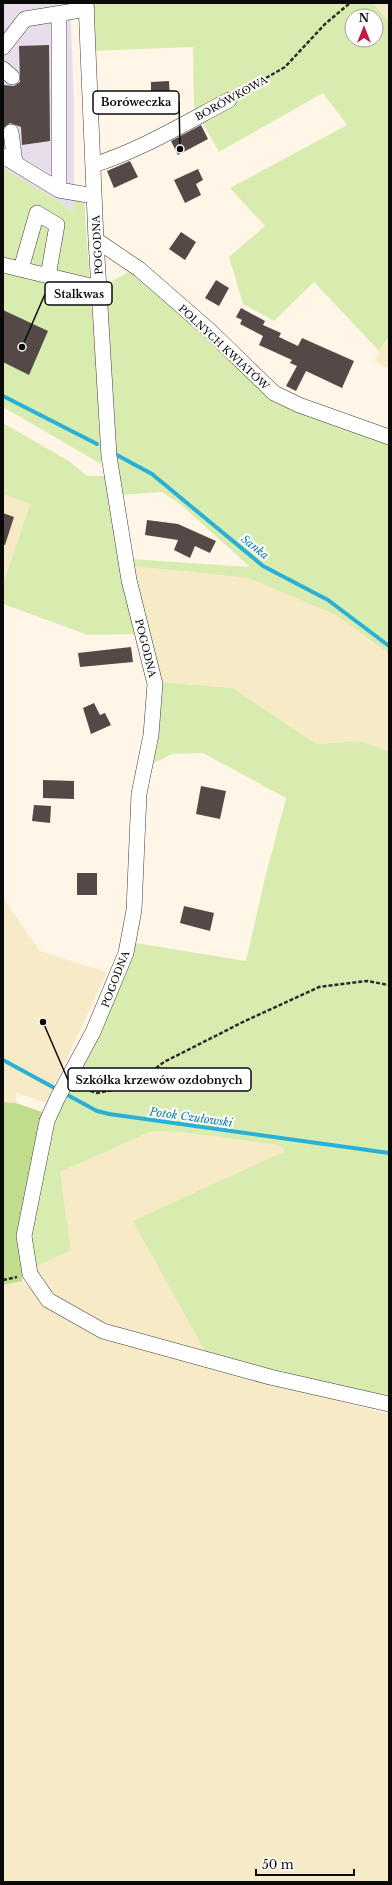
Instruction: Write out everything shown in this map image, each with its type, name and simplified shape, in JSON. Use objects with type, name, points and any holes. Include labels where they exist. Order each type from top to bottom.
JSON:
[{"type":"street","points":[[3,47],[25,19],[59,14],[87,6]]},
{"type":"street","name":"POGODNA","points":[[87,6],[96,240],[109,456],[129,580],[155,684],[151,735],[139,794],[134,910],[126,953],[93,1032],[65,1083],[47,1122],[24,1236],[30,1274],[48,1300],[103,1331],[270,1377],[389,1404]]},
{"type":"street","points":[[59,14],[59,190]]},
{"type":"street","name":"BORÓWKOWA","points":[[93,165],[113,159],[152,141],[229,100]]},
{"type":"street","points":[[11,132],[9,160],[59,190],[94,196]]},
{"type":"street","points":[[21,269],[37,213],[57,225],[48,276]]},
{"type":"street","name":"POLNYCH KWIATÓW","points":[[96,240],[139,269],[209,330],[274,393],[299,405],[389,437]]},
{"type":"street","points":[[3,265],[99,288]]},
{"type":"path","name":"BORÓWKOWA","points":[[229,100],[284,67],[325,24],[350,3]]},
{"type":"path","points":[[65,1083],[97,1093],[123,1088],[143,1078],[164,1062],[244,1021],[319,987],[367,981],[389,985]]},
{"type":"shaded area","points":[[3,3],[70,3],[74,103],[74,211],[3,168]]},
{"type":"shaded area","points":[[373,3],[389,3],[389,21],[384,15],[384,8],[377,8]]},
{"type":"shaded area","points":[[389,336],[389,369],[374,361]]},
{"type":"shaded area","points":[[3,494],[30,504],[3,584]]},
{"type":"shaded area","points":[[132,566],[248,578],[336,615],[389,654],[389,751],[360,741],[316,744],[233,688],[161,682]]},
{"type":"shaded area","points":[[3,898],[40,951],[107,972],[46,1103],[17,1093],[16,1103],[3,1102]]},
{"type":"shaded area","points":[[152,1131],[181,1132],[279,1145],[285,1151],[134,1221],[206,1353],[97,1321],[63,1304],[45,1289],[35,1267],[71,1249],[60,1172]]},
{"type":"shaded area","points":[[22,1281],[52,1309],[272,1384],[389,1414],[389,1882],[3,1882],[3,1285]]},
{"type":"green space","points":[[93,3],[373,3],[377,8],[344,8],[344,48],[384,48],[384,15],[389,21],[389,336],[379,351],[314,282],[274,321],[243,304],[229,257],[265,226],[230,188],[347,125],[323,93],[219,152],[194,108],[193,47],[92,51]]},
{"type":"green space","points":[[3,168],[74,211],[74,201],[84,200],[101,437],[101,464],[3,407]]},
{"type":"green space","points":[[132,270],[251,376],[389,442],[389,654],[336,615],[248,578],[132,566],[130,559],[250,567],[179,503],[162,492],[120,495],[113,460],[103,286]]},
{"type":"green space","points":[[3,423],[69,461],[87,476],[107,476],[136,634],[88,635],[3,604],[3,584],[30,504],[3,494]]},
{"type":"green space","points":[[161,682],[233,688],[316,744],[360,741],[389,751],[389,1398],[206,1353],[133,1221],[285,1151],[279,1145],[181,1132],[152,1131],[60,1172],[71,1250],[35,1267],[28,1235],[51,1129],[136,943],[246,961],[265,878],[286,798],[203,753],[172,754],[152,764],[153,748],[161,705]]},
{"type":"green space","points":[[3,1102],[16,1103],[45,1113],[22,1226],[22,1281],[3,1285]]},
{"type":"building","points":[[49,45],[50,141],[22,145],[21,127],[10,123],[3,128],[3,85],[14,86],[20,82],[19,46]]},
{"type":"building","points":[[169,81],[171,114],[155,114],[155,105],[151,106],[151,82]]},
{"type":"building","points":[[201,125],[208,139],[178,155],[171,141]]},
{"type":"building","points":[[130,161],[138,177],[114,188],[107,171]]},
{"type":"building","points":[[198,169],[203,180],[196,184],[201,195],[185,203],[174,180]]},
{"type":"building","points":[[181,232],[196,242],[185,260],[169,249]]},
{"type":"building","points":[[216,280],[229,288],[219,306],[205,298]]},
{"type":"building","points":[[241,308],[265,321],[263,325],[281,333],[279,337],[298,346],[302,338],[354,361],[342,388],[306,371],[296,391],[286,386],[297,366],[290,363],[292,360],[259,345],[263,336],[240,324],[242,320],[236,317]]},
{"type":"building","points":[[3,310],[48,331],[29,375],[3,362]]},
{"type":"building","points":[[3,513],[14,517],[5,545],[3,545]]},
{"type":"building","points":[[147,520],[178,524],[216,541],[210,553],[195,546],[190,558],[174,550],[178,540],[145,535]]},
{"type":"building","points":[[131,647],[133,662],[80,667],[78,653]]},
{"type":"building","points":[[94,703],[100,715],[105,713],[111,725],[91,734],[83,708]]},
{"type":"building","points":[[43,780],[74,781],[74,799],[43,798]]},
{"type":"building","points":[[201,786],[226,791],[220,819],[196,814]]},
{"type":"building","points":[[34,805],[51,806],[50,823],[32,821]]},
{"type":"building","points":[[77,873],[97,873],[97,895],[77,895]]},
{"type":"building","points":[[184,906],[214,913],[210,931],[180,923]]},
{"type":"waterway","name":"Sanka","points":[[3,396],[97,444]]},
{"type":"waterway","name":"Sanka","points":[[115,454],[152,474],[263,566],[328,600],[389,646]]},
{"type":"waterway","name":"Potok Czułowski","points":[[3,1060],[97,1111],[109,1114],[389,1153]]},
{"type":"place","name":"Boróweczka","points":[[180,149]]},
{"type":"place","name":"Stalkwas","points":[[22,347]]},
{"type":"place","name":"Szkółka krzewów ozdobnych","points":[[43,1022]]}]
